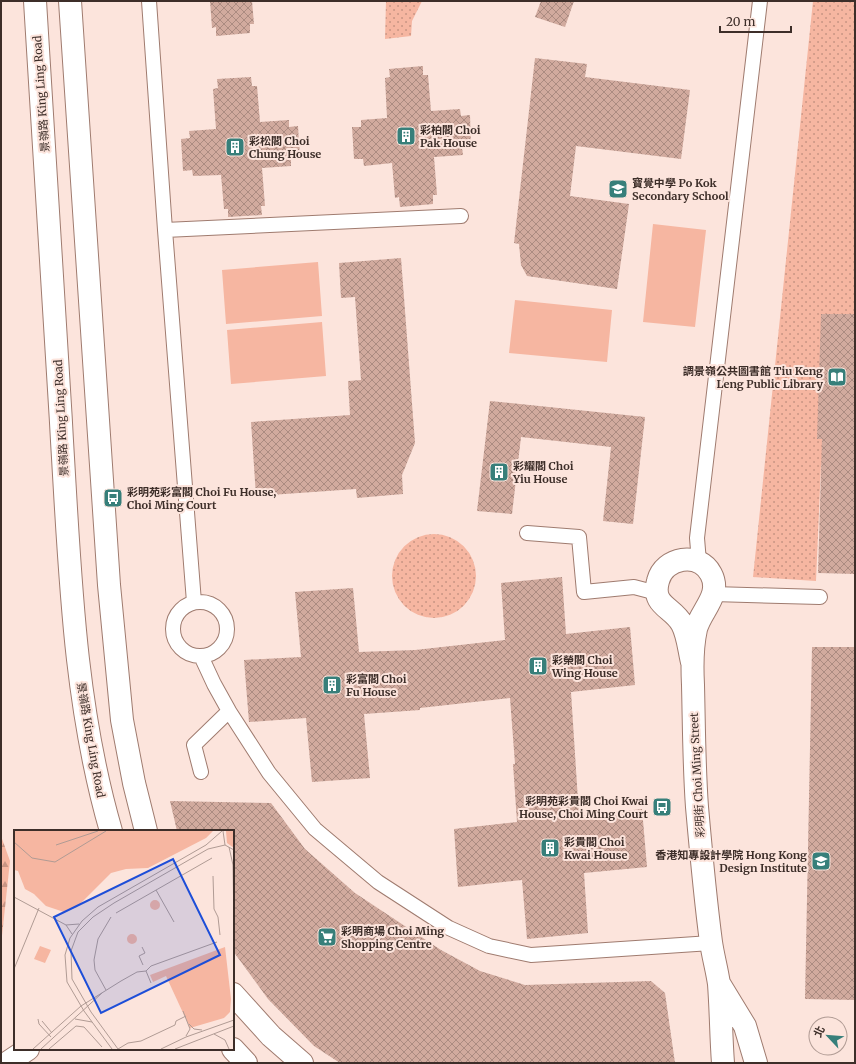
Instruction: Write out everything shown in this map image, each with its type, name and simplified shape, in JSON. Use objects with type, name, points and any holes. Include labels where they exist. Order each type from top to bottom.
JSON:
[{"type":"street","name":"景嶺路 King Ling Road","points":[[35,1],[71,594],[84,711],[94,762],[111,830]]},
{"type":"street","points":[[70,1],[109,584],[122,720],[134,783],[146,830]]},
{"type":"street","points":[[657,593],[660,575],[670,563],[681,559],[690,559],[699,562],[710,572],[713,579],[713,594]]},
{"type":"street","name":"彩明街 Choi Ming Street","points":[[657,593],[660,602],[682,623],[692,662]]},
{"type":"street","name":"彩明街 Choi Ming Street","points":[[713,594],[696,628],[692,662],[697,805],[711,943],[718,982],[723,1063]]},
{"type":"street","name":"彩明街 Choi Ming Street","points":[[718,982],[745,1026],[756,1063]]},
{"type":"street","points":[[234,995],[271,1036],[302,1063]]},
{"type":"street","points":[[7,1063],[26,1050]]},
{"type":"street","points":[[234,1050],[246,1063]]},
{"type":"lane","points":[[149,1],[194,602]]},
{"type":"lane","points":[[699,562],[697,538],[760,1]]},
{"type":"lane","points":[[165,230],[461,216]]},
{"type":"lane","points":[[527,533],[579,537],[584,592],[634,587],[657,593]]},
{"type":"lane","points":[[713,594],[820,597]]},
{"type":"lane","points":[[194,602],[212,604],[224,616],[227,625],[227,634],[218,649],[201,656],[193,655],[178,645],[173,628],[179,612],[185,606],[194,602]]},
{"type":"lane","points":[[201,656],[229,711],[269,773],[315,829],[378,882],[449,928],[489,946],[531,955],[711,943]]},
{"type":"lane","points":[[201,772],[194,745],[229,711]]},
{"type":"green space","points":[[386,1],[422,1],[412,21],[411,36],[385,39]]},
{"type":"green space","points":[[813,1],[855,1],[855,466],[821,465],[816,581],[753,577]]},
{"type":"green space","points":[[653,224],[706,230],[695,327],[643,322]]},
{"type":"green space","points":[[318,262],[322,316],[226,324],[222,270]]},
{"type":"green space","points":[[515,300],[612,310],[607,362],[509,353]]},
{"type":"green space","points":[[322,322],[326,376],[231,384],[227,330]]},
{"type":"green space","points":[[434,534],[442,535],[457,541],[469,553],[475,568],[475,584],[469,599],[457,611],[442,617],[434,618],[426,617],[411,611],[399,599],[393,584],[392,576],[393,568],[399,553],[411,541],[426,535]]},
{"type":"green space","points":[[1,836],[10,861],[1,945]]},
{"type":"building","points":[[210,1],[252,1],[254,24],[250,24],[250,33],[216,36],[216,27],[212,28]]},
{"type":"building","points":[[541,1],[574,1],[565,27],[535,17]]},
{"type":"building","points":[[535,58],[587,64],[585,77],[690,90],[681,159],[576,146],[570,196],[629,204],[617,289],[527,276],[521,265],[519,244],[514,243]]},
{"type":"building","name":"彩柏閣 Choi Pak House","points":[[423,66],[423,75],[428,75],[431,111],[460,109],[461,116],[470,115],[471,147],[462,148],[463,155],[434,157],[437,195],[433,195],[433,204],[400,207],[399,197],[395,198],[392,163],[364,166],[363,159],[354,159],[352,127],[361,127],[361,120],[387,118],[385,78],[390,77],[389,69]]},
{"type":"building","name":"彩松閣 Choi Chung House","points":[[251,77],[252,86],[257,86],[260,122],[289,120],[289,127],[298,126],[300,158],[291,159],[291,166],[262,168],[265,206],[261,206],[262,215],[228,217],[228,209],[224,209],[221,175],[193,176],[192,170],[183,171],[181,139],[190,138],[189,131],[216,129],[213,89],[218,88],[217,79]]},
{"type":"building","points":[[401,258],[415,443],[402,475],[403,494],[357,498],[356,489],[256,496],[251,422],[350,415],[348,381],[361,380],[355,297],[341,298],[339,263]]},
{"type":"building","points":[[821,314],[855,314],[855,574],[818,573],[822,439],[817,439]]},
{"type":"building","name":"彩耀閣 Choi Yiu House","points":[[490,401],[645,417],[633,524],[603,521],[611,447],[521,437],[512,514],[477,511]]},
{"type":"building","points":[[562,577],[566,634],[630,627],[635,685],[571,692],[579,816],[642,809],[647,867],[584,873],[588,933],[527,939],[522,880],[458,887],[454,829],[517,822],[513,764],[515,764],[510,698],[420,708],[420,710],[364,714],[370,778],[312,782],[306,718],[249,722],[244,660],[301,657],[295,592],[353,588],[359,652],[415,650],[505,640],[501,583]]},
{"type":"building","points":[[812,647],[855,647],[855,1000],[805,999]]},
{"type":"building","name":"彩明商場 Choi Ming Shopping Centre","points":[[170,801],[271,803],[305,849],[355,893],[441,950],[480,971],[525,985],[651,981],[665,993],[675,1063],[340,1063],[314,1046],[268,999],[234,952],[234,830],[177,830]]},
{"type":"place","name":"彩柏閣 Choi Pak House","points":[[406,136]]},
{"type":"place","name":"彩松閣 Choi Chung House","points":[[235,147]]},
{"type":"place","name":"寶覺中學 Po Kok Secondary School","points":[[618,189]]},
{"type":"place","name":"調景嶺公共圖書館 Tiu Keng Leng Public Library","points":[[837,377]]},
{"type":"place","name":"彩耀閣 Choi Yiu House","points":[[499,472]]},
{"type":"place","name":"彩明苑彩富閣 Choi Fu House, Choi Ming Court","points":[[113,498]]},
{"type":"place","name":"彩榮閣 Choi Wing House","points":[[538,666]]},
{"type":"place","name":"彩富閣 Choi Fu House","points":[[332,685]]},
{"type":"place","name":"彩明苑彩貴閣 Choi Kwai House, Choi Ming Court","points":[[662,807]]},
{"type":"place","name":"彩貴閣 Choi Kwai House","points":[[550,848]]},
{"type":"place","name":"香港知專設計學院 Hong Kong Design Institute","points":[[821,861]]},
{"type":"place","name":"彩明商場 Choi Ming Shopping Centre","points":[[327,937]]}]
